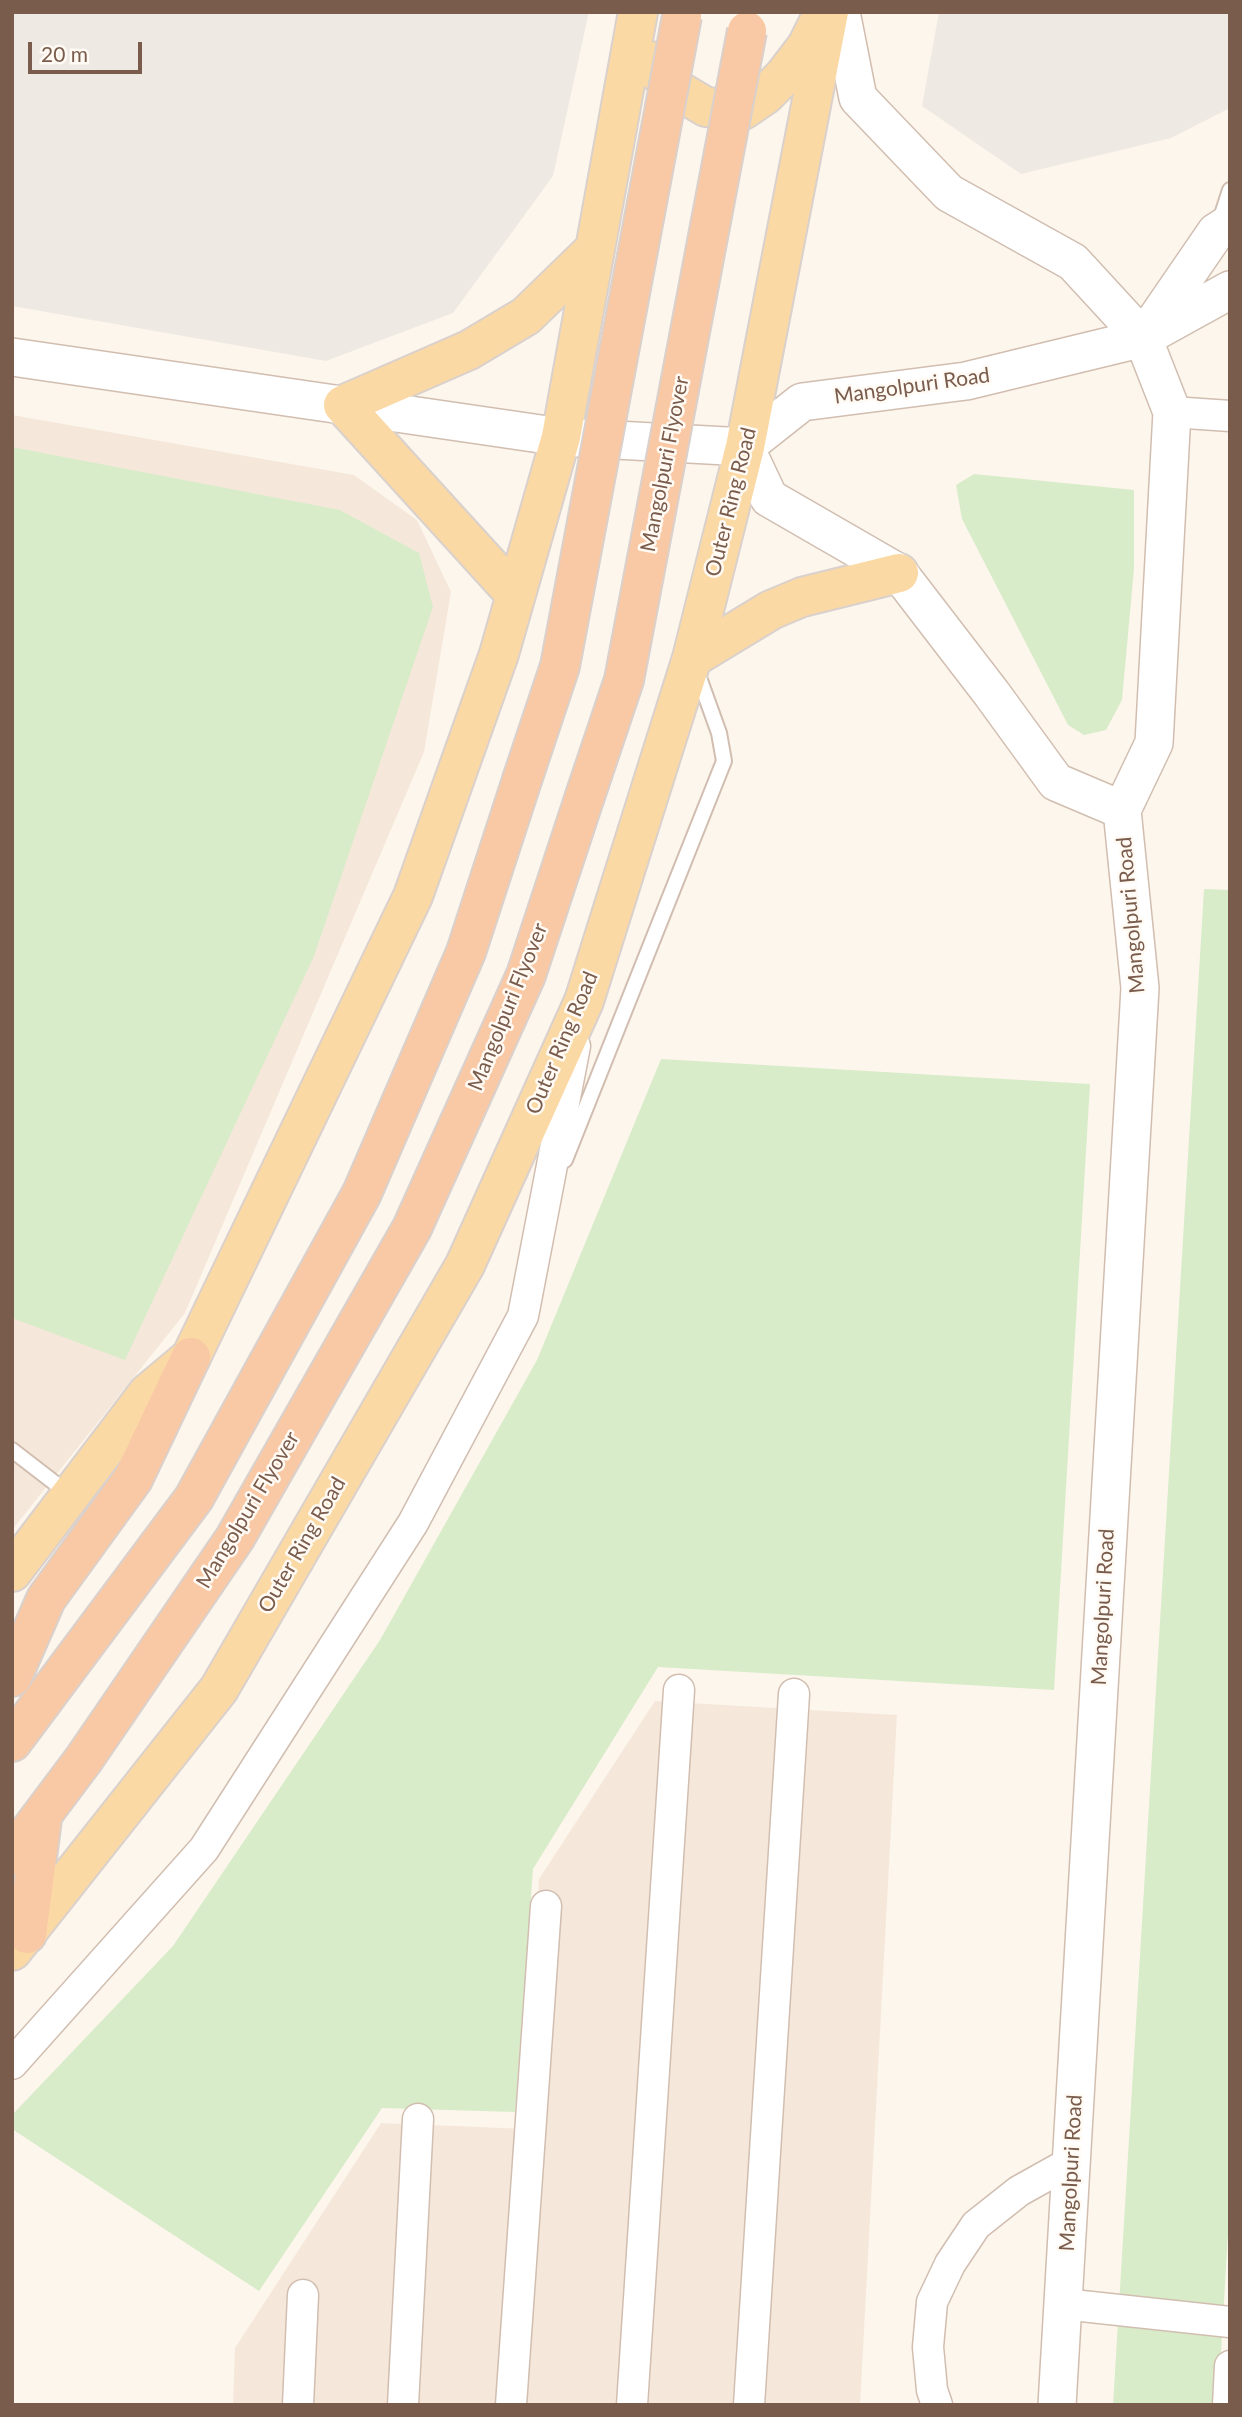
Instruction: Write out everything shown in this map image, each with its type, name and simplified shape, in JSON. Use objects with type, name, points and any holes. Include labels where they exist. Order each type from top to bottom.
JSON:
[{"type":"highway","points":[[12,1742],[194,1497],[362,1194],[466,952],[560,666],[682,12]]},
{"type":"highway","name":"Mangolpuri Flyover","points":[[12,1855],[76,1770],[235,1538],[412,1228],[526,975],[624,680],[748,21]]},
{"type":"highway","points":[[12,1677],[46,1599],[133,1479],[191,1357]]},
{"type":"highway","points":[[19,1942],[42,1816]]},
{"type":"main road","points":[[638,17],[654,69],[679,91],[706,107],[743,110],[765,95],[784,76],[807,46],[823,12]]},
{"type":"main road","name":"Outer Ring Road","points":[[19,1942],[219,1689],[465,1265],[584,1001],[692,658],[746,447],[829,12]]},
{"type":"main road","points":[[12,1572],[148,1393],[191,1357],[413,896],[499,654],[561,437],[638,17]]},
{"type":"main road","points":[[516,595],[343,405],[470,350],[526,316],[595,249]]},
{"type":"main road","points":[[692,658],[771,610],[802,597],[899,573]]},
{"type":"street","points":[[841,12],[858,98],[949,193],[1073,262],[1143,338]]},
{"type":"street","points":[[1143,338],[1223,228]]},
{"type":"street","points":[[1143,338],[1230,290]]},
{"type":"street","name":"Mangolpuri Road","points":[[1057,2405],[1140,988],[1122,810],[1154,743],[1172,412],[1143,338],[966,381],[802,402],[746,447],[769,498],[899,573],[1056,782],[1122,810]]},
{"type":"street","points":[[12,357],[561,437],[746,447]]},
{"type":"street","points":[[1172,412],[1230,416]]},
{"type":"street","points":[[12,2064],[204,1849],[413,1523],[523,1316],[584,1001]]},
{"type":"street","points":[[632,2405],[679,1690]]},
{"type":"street","points":[[749,2405],[794,1694]]},
{"type":"street","points":[[511,2405],[546,1906]]},
{"type":"street","points":[[403,2405],[418,2119]]},
{"type":"street","points":[[937,2405],[932,2390],[928,2347],[932,2302],[950,2264],[976,2225],[1019,2191],[1072,2162]]},
{"type":"street","points":[[298,2405],[303,2295]]},
{"type":"street","points":[[1063,2304],[1230,2322]]},
{"type":"street","points":[[1228,2405],[1230,2365]]},
{"type":"lane","points":[[1223,228],[1230,190]]},
{"type":"lane","points":[[542,1216],[724,761],[719,733],[692,658]]},
{"type":"lane","points":[[12,1450],[70,1495]]},
{"type":"shaded area","points":[[12,12],[589,12],[553,176],[453,313],[326,361],[12,306]]},
{"type":"shaded area","points":[[939,12],[1230,12],[1230,108],[1171,138],[1021,174],[922,106]]},
{"type":"shaded area","points":[[12,415],[354,475],[417,520],[451,592],[424,752],[185,1313],[12,1530]]},
{"type":"shaded area","points":[[655,1701],[897,1715],[860,2405],[233,2405],[235,2348],[381,2123],[528,2129],[539,1879]]},
{"type":"green space","points":[[12,447],[340,510],[419,553],[433,607],[314,956],[125,1360],[12,1318]]},
{"type":"green space","points":[[974,474],[1134,490],[1134,569],[1122,700],[1106,730],[1084,735],[1068,725],[962,519],[956,485]]},
{"type":"green space","points":[[1204,889],[1230,890],[1230,2198],[1218,2405],[1113,2405]]},
{"type":"green space","points":[[661,1059],[1090,1084],[1054,1690],[658,1667],[533,1869],[515,2112],[382,2108],[259,2291],[12,2129],[12,2115],[173,1946],[380,1640],[537,1360]]}]
